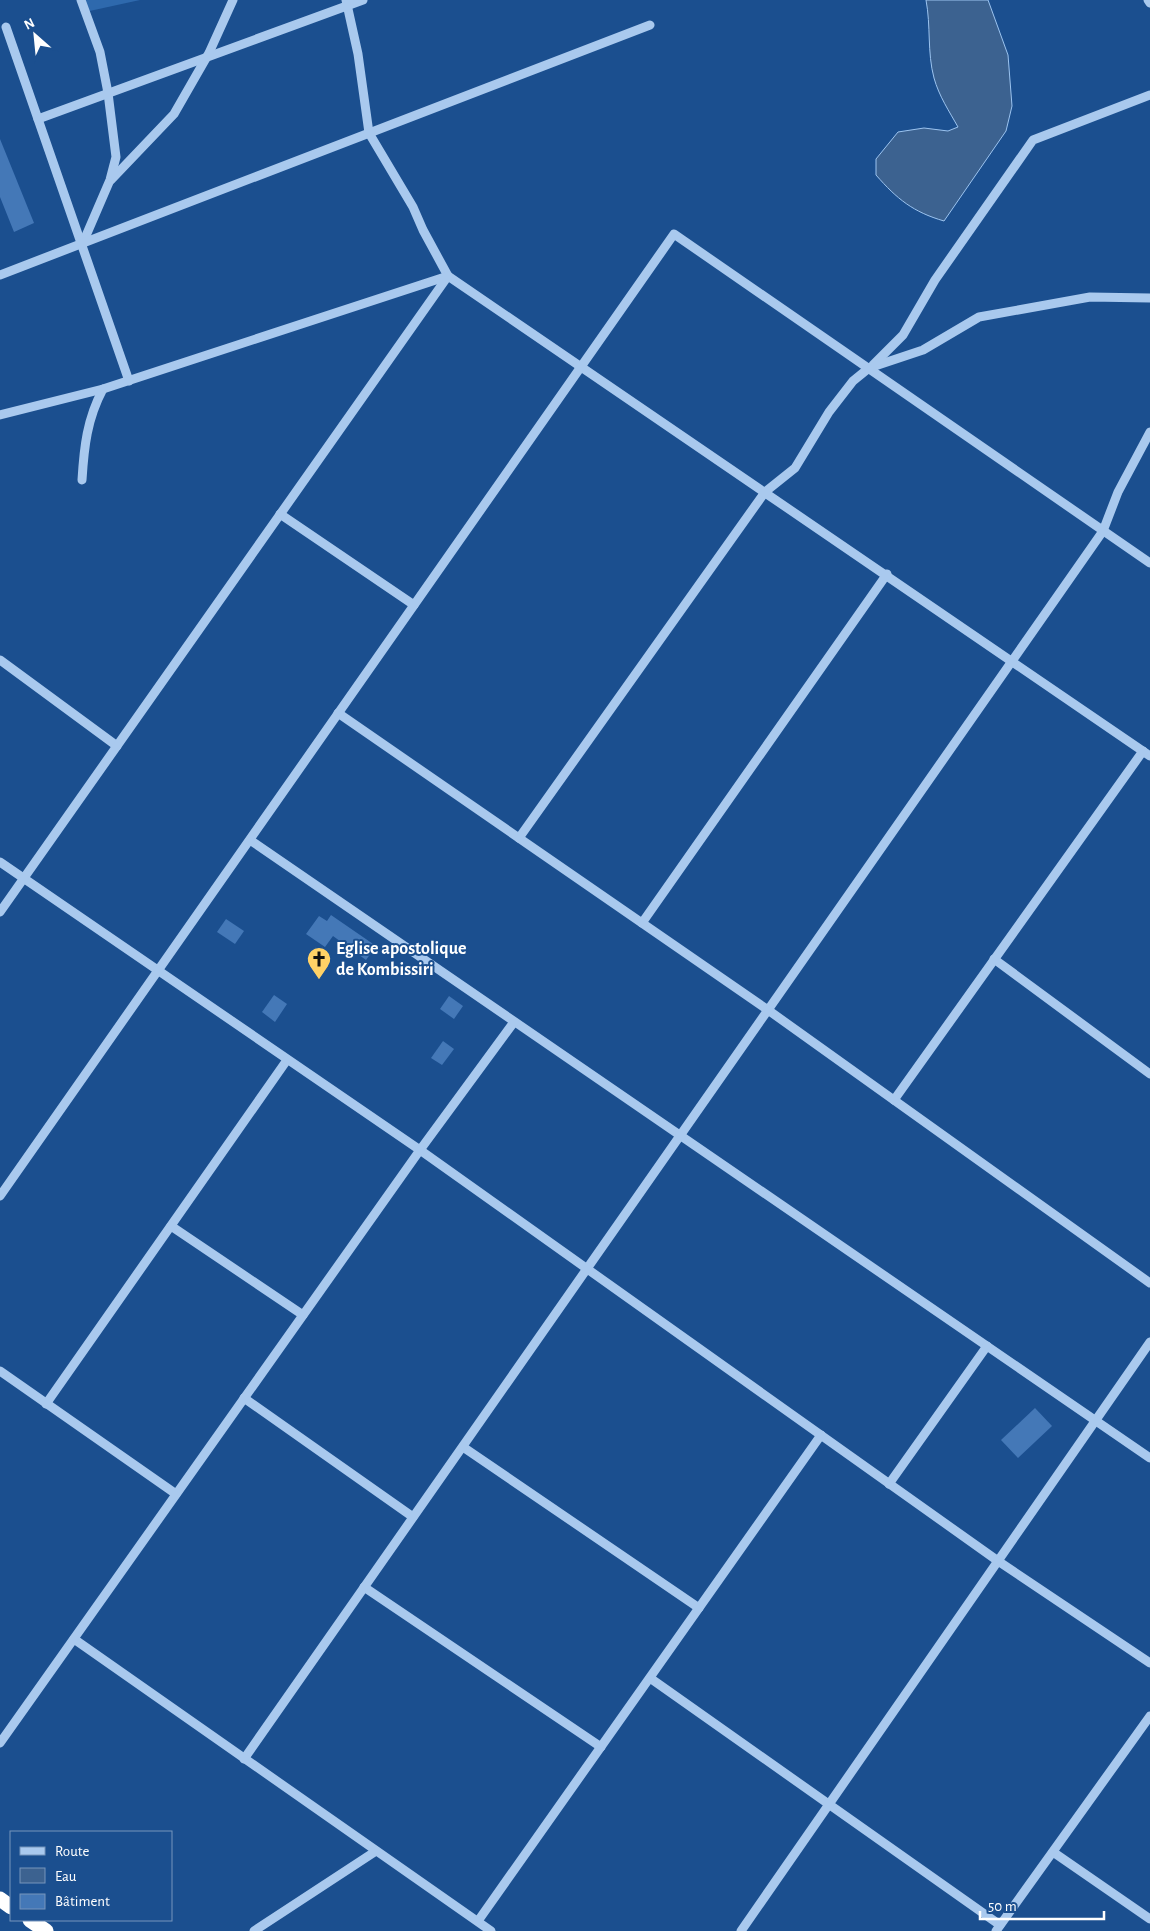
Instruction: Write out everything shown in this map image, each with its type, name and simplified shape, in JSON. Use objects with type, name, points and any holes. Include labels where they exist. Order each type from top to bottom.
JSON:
[{"type":"highway","points":[[31,1921],[46,1931]]},
{"type":"street","points":[[81,0],[100,52],[108,93],[116,157],[110,180],[82,245]]},
{"type":"street","points":[[110,180],[174,114],[206,57],[233,0]]},
{"type":"street","points":[[38,119],[347,3],[363,0]]},
{"type":"street","points":[[347,3],[358,54],[369,133],[414,207],[423,230],[448,276],[1147,753],[994,960],[894,1100]]},
{"type":"street","points":[[0,275],[650,25]]},
{"type":"street","points":[[6,27],[128,381]]},
{"type":"street","points":[[519,838],[765,492],[795,468],[835,404],[852,381],[890,350],[903,335],[935,280],[1033,140],[1150,95]]},
{"type":"street","points":[[0,1196],[674,234],[1150,563]]},
{"type":"street","points":[[0,416],[103,389],[448,276]]},
{"type":"street","points":[[0,912],[448,276]]},
{"type":"street","points":[[869,368],[923,350],[979,317],[1090,297],[1150,298]]},
{"type":"street","points":[[82,480],[85,438],[94,406],[103,389]]},
{"type":"street","points":[[244,1758],[1103,531],[1118,492],[1150,432]]},
{"type":"street","points":[[280,514],[414,605]]},
{"type":"street","points":[[642,923],[887,574]]},
{"type":"street","points":[[0,660],[117,746]]},
{"type":"street","points":[[338,713],[768,1010],[1150,1283]]},
{"type":"street","points":[[250,840],[1150,1458]]},
{"type":"street","points":[[0,862],[420,1150],[998,1561],[1150,1663]]},
{"type":"street","points":[[994,960],[1148,1070]]},
{"type":"street","points":[[0,1743],[303,1314],[514,1022]]},
{"type":"street","points":[[46,1404],[287,1060]]},
{"type":"street","points":[[170,1226],[303,1314]]},
{"type":"street","points":[[741,1931],[1150,1342]]},
{"type":"street","points":[[889,1484],[987,1346]]},
{"type":"street","points":[[0,1371],[176,1494]]},
{"type":"street","points":[[244,1398],[413,1517]]},
{"type":"street","points":[[478,1922],[821,1436]]},
{"type":"street","points":[[462,1446],[699,1608]]},
{"type":"street","points":[[364,1587],[601,1746]]},
{"type":"street","points":[[74,1639],[491,1931]]},
{"type":"street","points":[[650,1678],[829,1804],[998,1928],[1150,1716]]},
{"type":"street","points":[[254,1931],[376,1851]]},
{"type":"street","points":[[1053,1852],[1150,1919]]},
{"type":"shaded area","points":[[81,0],[140,0],[85,12]]},
{"type":"water","points":[[926,0],[988,0],[1008,55],[1012,106],[1006,131],[944,221],[906,204],[876,175],[876,159],[898,132],[924,128],[948,131],[958,127],[941,97],[934,78]]},
{"type":"building","points":[[0,139],[34,223],[14,232],[0,197]]},
{"type":"building","points":[[331,915],[376,946],[366,960],[333,936],[325,947],[306,934],[319,916],[327,921]]},
{"type":"building","points":[[226,919],[244,931],[235,944],[217,932]]},
{"type":"building","points":[[274,995],[287,1004],[275,1022],[262,1012]]},
{"type":"building","points":[[449,996],[463,1006],[454,1019],[440,1009]]},
{"type":"building","points":[[443,1041],[454,1049],[442,1065],[431,1058]]},
{"type":"building","points":[[1035,1408],[1052,1426],[1018,1458],[1001,1440]]},
{"type":"place","name":"Eglise apostolique de Kombissiri","points":[[319,980]]}]
